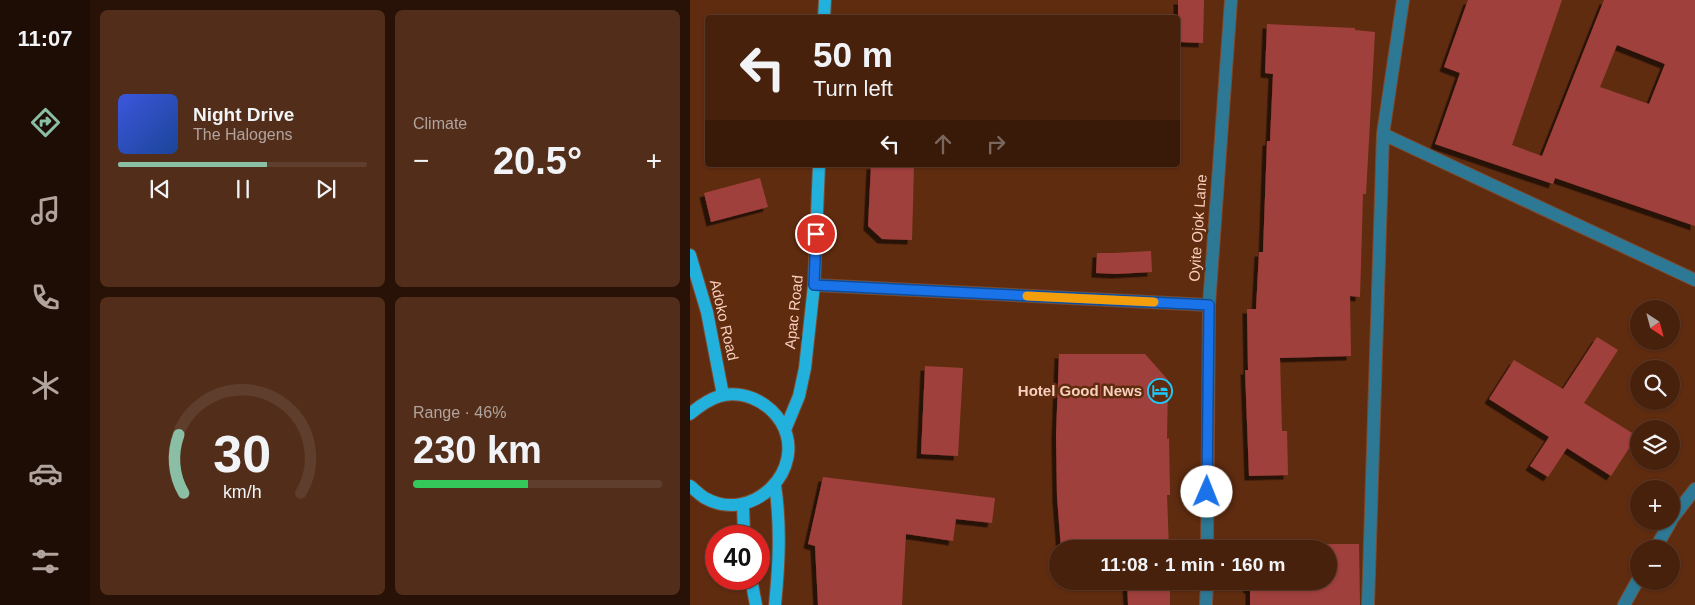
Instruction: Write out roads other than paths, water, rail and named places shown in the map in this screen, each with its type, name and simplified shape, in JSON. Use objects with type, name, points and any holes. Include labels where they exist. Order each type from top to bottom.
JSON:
[{"type":"main road","points":[[824,15],[825,0]]},
{"type":"main road","name":"Apac Road","points":[[785,430],[799,396],[805,368],[814,285],[818,167]]},
{"type":"main road","name":"Adoko Road","points":[[690,254],[707,312],[723,395]]},
{"type":"main road","points":[[690,414],[704,402],[723,395],[742,395],[760,401],[775,413],[785,430],[788,449],[785,468],[775,485],[761,498],[743,505],[723,505],[705,498],[690,486]]},
{"type":"main road","points":[[775,485],[779,516],[780,548],[775,605]]},
{"type":"main road","points":[[743,505],[744,525]]},
{"type":"main road","points":[[753,590],[756,605]]},
{"type":"street","name":"Oyite Ojok Lane","points":[[1207,540],[1209,305],[1231,0]]},
{"type":"street","points":[[1368,605],[1383,134],[1404,0]]},
{"type":"street","points":[[1383,134],[1695,280]]},
{"type":"street","points":[[814,285],[1209,305]]},
{"type":"street","points":[[1680,509],[1695,489]]},
{"type":"street","points":[[1206,605],[1207,590]]},
{"type":"street","points":[[1624,605],[1632,590]]},
{"type":"place","name":"Hotel Good News","points":[[1160,391]]}]
